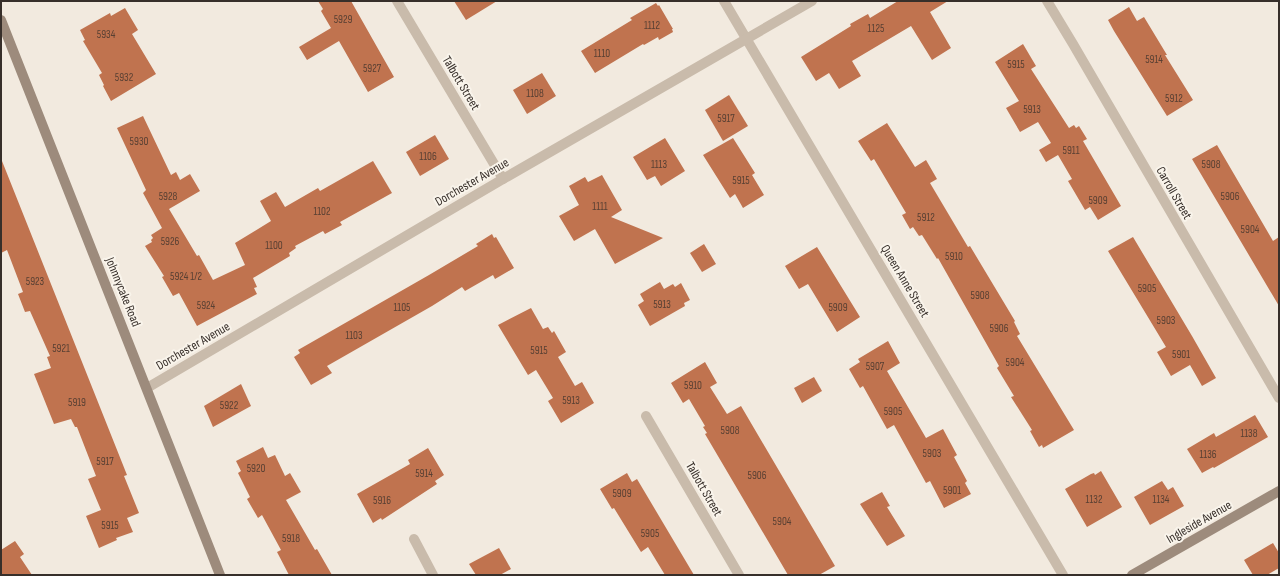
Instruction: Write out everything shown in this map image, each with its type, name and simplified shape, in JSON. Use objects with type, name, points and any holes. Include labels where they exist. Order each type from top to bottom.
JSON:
[{"type":"main road","name":"Johnnycake Road","points":[[1,20],[220,575]]},
{"type":"main road","name":"Ingleside Avenue","points":[[1132,575],[1279,491]]},
{"type":"street","name":"Talbott Street","points":[[397,1],[503,179]]},
{"type":"street","name":"Queen Anne Street","points":[[724,1],[1064,575]]},
{"type":"street","name":"Dorchester Avenue","points":[[147,388],[503,179],[812,1]]},
{"type":"street","name":"Carroll Street","points":[[1047,1],[1279,398]]},
{"type":"street","name":"Talbott Street","points":[[646,416],[739,575]]},
{"type":"street","points":[[414,539],[433,575]]},
{"type":"building","points":[[318,1],[351,1],[394,77],[368,92],[339,41],[307,60],[299,47],[331,28],[321,11],[323,9]]},
{"type":"building","points":[[454,1],[497,1],[466,20]]},
{"type":"building","points":[[898,1],[948,1],[930,12],[951,48],[932,60],[911,26],[852,61],[861,76],[839,89],[829,73],[816,81],[801,57],[851,26],[850,24],[868,14],[870,18]]},
{"type":"building","points":[[656,3],[658,6],[659,5],[673,29],[673,32],[659,40],[658,37],[644,45],[643,44],[595,73],[581,51],[632,20],[630,18]]},
{"type":"building","points":[[1129,7],[1137,21],[1144,17],[1167,55],[1165,55],[1193,100],[1167,116],[1108,20]]},
{"type":"building","points":[[125,8],[138,30],[132,34],[156,74],[111,101],[99,75],[102,73],[83,41],[85,40],[80,30],[110,13],[111,16]]},
{"type":"building","points":[[1023,44],[1036,66],[1031,69],[1069,128],[1074,125],[1076,128],[1079,126],[1087,139],[1083,141],[1121,206],[1098,220],[1090,207],[1085,210],[1068,181],[1072,179],[1058,155],[1046,162],[1039,150],[1051,143],[1038,122],[1020,132],[1006,108],[1019,101],[995,62]]},
{"type":"building","points":[[542,73],[556,96],[527,114],[513,90]]},
{"type":"building","points":[[729,95],[748,126],[723,141],[705,110]]},
{"type":"building","points":[[143,116],[171,175],[176,172],[180,180],[190,174],[200,191],[169,209],[197,256],[199,255],[213,280],[245,265],[235,243],[271,221],[260,201],[276,192],[285,207],[318,188],[320,191],[373,161],[392,193],[340,222],[342,225],[325,234],[323,231],[295,246],[296,248],[289,253],[290,256],[253,278],[257,287],[254,288],[257,294],[197,326],[179,293],[173,296],[162,277],[164,276],[145,246],[152,242],[151,240],[153,238],[151,235],[162,228],[143,193],[146,190],[117,128]]},
{"type":"building","points":[[887,123],[915,167],[926,160],[937,179],[930,183],[968,247],[970,246],[1015,321],[1014,322],[1020,334],[1017,336],[1074,430],[1043,448],[1042,445],[1039,447],[1030,431],[1032,430],[1011,397],[1014,396],[997,368],[999,366],[938,258],[937,259],[922,235],[919,236],[913,227],[910,229],[902,215],[906,213],[874,159],[871,161],[858,141]]},
{"type":"building","points":[[435,135],[449,159],[420,176],[406,152]]},
{"type":"building","points":[[665,138],[685,171],[661,186],[655,176],[647,180],[633,157]]},
{"type":"building","points":[[733,138],[755,173],[752,175],[764,195],[743,208],[735,194],[730,198],[703,155]]},
{"type":"building","points":[[1217,145],[1273,241],[1279,237],[1279,306],[1192,159]]},
{"type":"building","points":[[1,161],[127,475],[124,476],[139,513],[127,518],[133,532],[116,538],[117,540],[99,548],[86,516],[101,510],[88,479],[96,476],[77,427],[75,427],[71,419],[54,424],[34,374],[51,368],[47,357],[50,356],[30,311],[25,312],[18,294],[23,292],[7,250],[1,253]]},
{"type":"building","points":[[602,175],[622,210],[611,217],[663,238],[615,264],[595,229],[574,241],[559,216],[579,205],[569,186],[585,177],[588,182]]},
{"type":"building","points":[[492,234],[494,238],[496,237],[514,268],[495,279],[493,275],[465,291],[462,287],[432,306],[327,366],[332,373],[311,385],[294,357],[300,353],[298,350],[478,246],[476,244]]},
{"type":"building","points":[[1133,237],[1216,378],[1202,386],[1190,365],[1171,376],[1157,352],[1166,347],[1108,251]]},
{"type":"building","points":[[704,244],[716,264],[702,272],[690,253]]},
{"type":"building","points":[[817,247],[860,317],[837,332],[808,284],[799,289],[785,266]]},
{"type":"building","points":[[660,282],[664,289],[673,284],[675,287],[681,283],[690,300],[684,303],[685,306],[650,326],[638,305],[644,301],[640,294]]},
{"type":"building","points":[[531,308],[543,329],[548,327],[552,333],[554,331],[566,352],[558,357],[575,386],[582,382],[594,403],[561,423],[548,401],[553,398],[536,370],[528,375],[498,325]]},
{"type":"building","points":[[888,341],[900,363],[887,371],[926,438],[943,429],[957,455],[954,457],[967,481],[965,483],[971,494],[944,508],[930,481],[926,483],[894,425],[887,429],[863,386],[860,388],[849,369],[860,362],[858,359]]},
{"type":"building","points":[[705,362],[717,383],[710,387],[727,414],[741,406],[835,566],[819,575],[788,575],[705,434],[707,433],[703,427],[705,426],[689,399],[683,403],[671,383]]},
{"type":"building","points":[[814,377],[822,391],[802,403],[794,388]]},
{"type":"building","points":[[241,384],[251,406],[213,427],[204,406]]},
{"type":"building","points":[[1255,415],[1268,437],[1214,468],[1213,467],[1202,473],[1187,449],[1214,433],[1216,437]]},
{"type":"building","points":[[263,447],[268,458],[275,455],[285,476],[290,473],[301,492],[286,500],[315,550],[317,549],[332,575],[289,575],[277,552],[281,550],[262,515],[258,518],[247,499],[250,497],[238,473],[241,471],[236,461]]},
{"type":"building","points":[[428,448],[444,475],[435,481],[437,484],[382,520],[381,518],[373,523],[357,494],[410,464],[408,460]]},
{"type":"building","points":[[1101,471],[1122,507],[1087,527],[1065,489],[1091,474],[1094,473],[1095,475]]},
{"type":"building","points":[[627,473],[632,482],[637,479],[694,575],[665,575],[648,547],[641,552],[614,508],[612,509],[600,489]]},
{"type":"building","points":[[1162,481],[1168,490],[1173,487],[1184,506],[1150,525],[1134,497]]},
{"type":"building","points":[[882,492],[890,506],[887,507],[905,536],[887,546],[860,504]]},
{"type":"building","points":[[15,541],[24,554],[20,557],[32,575],[1,575],[1,550]]},
{"type":"building","points":[[1273,543],[1279,553],[1279,568],[1267,575],[1253,575],[1244,560]]},
{"type":"building","points":[[499,548],[511,569],[500,575],[476,575],[469,564]]}]
